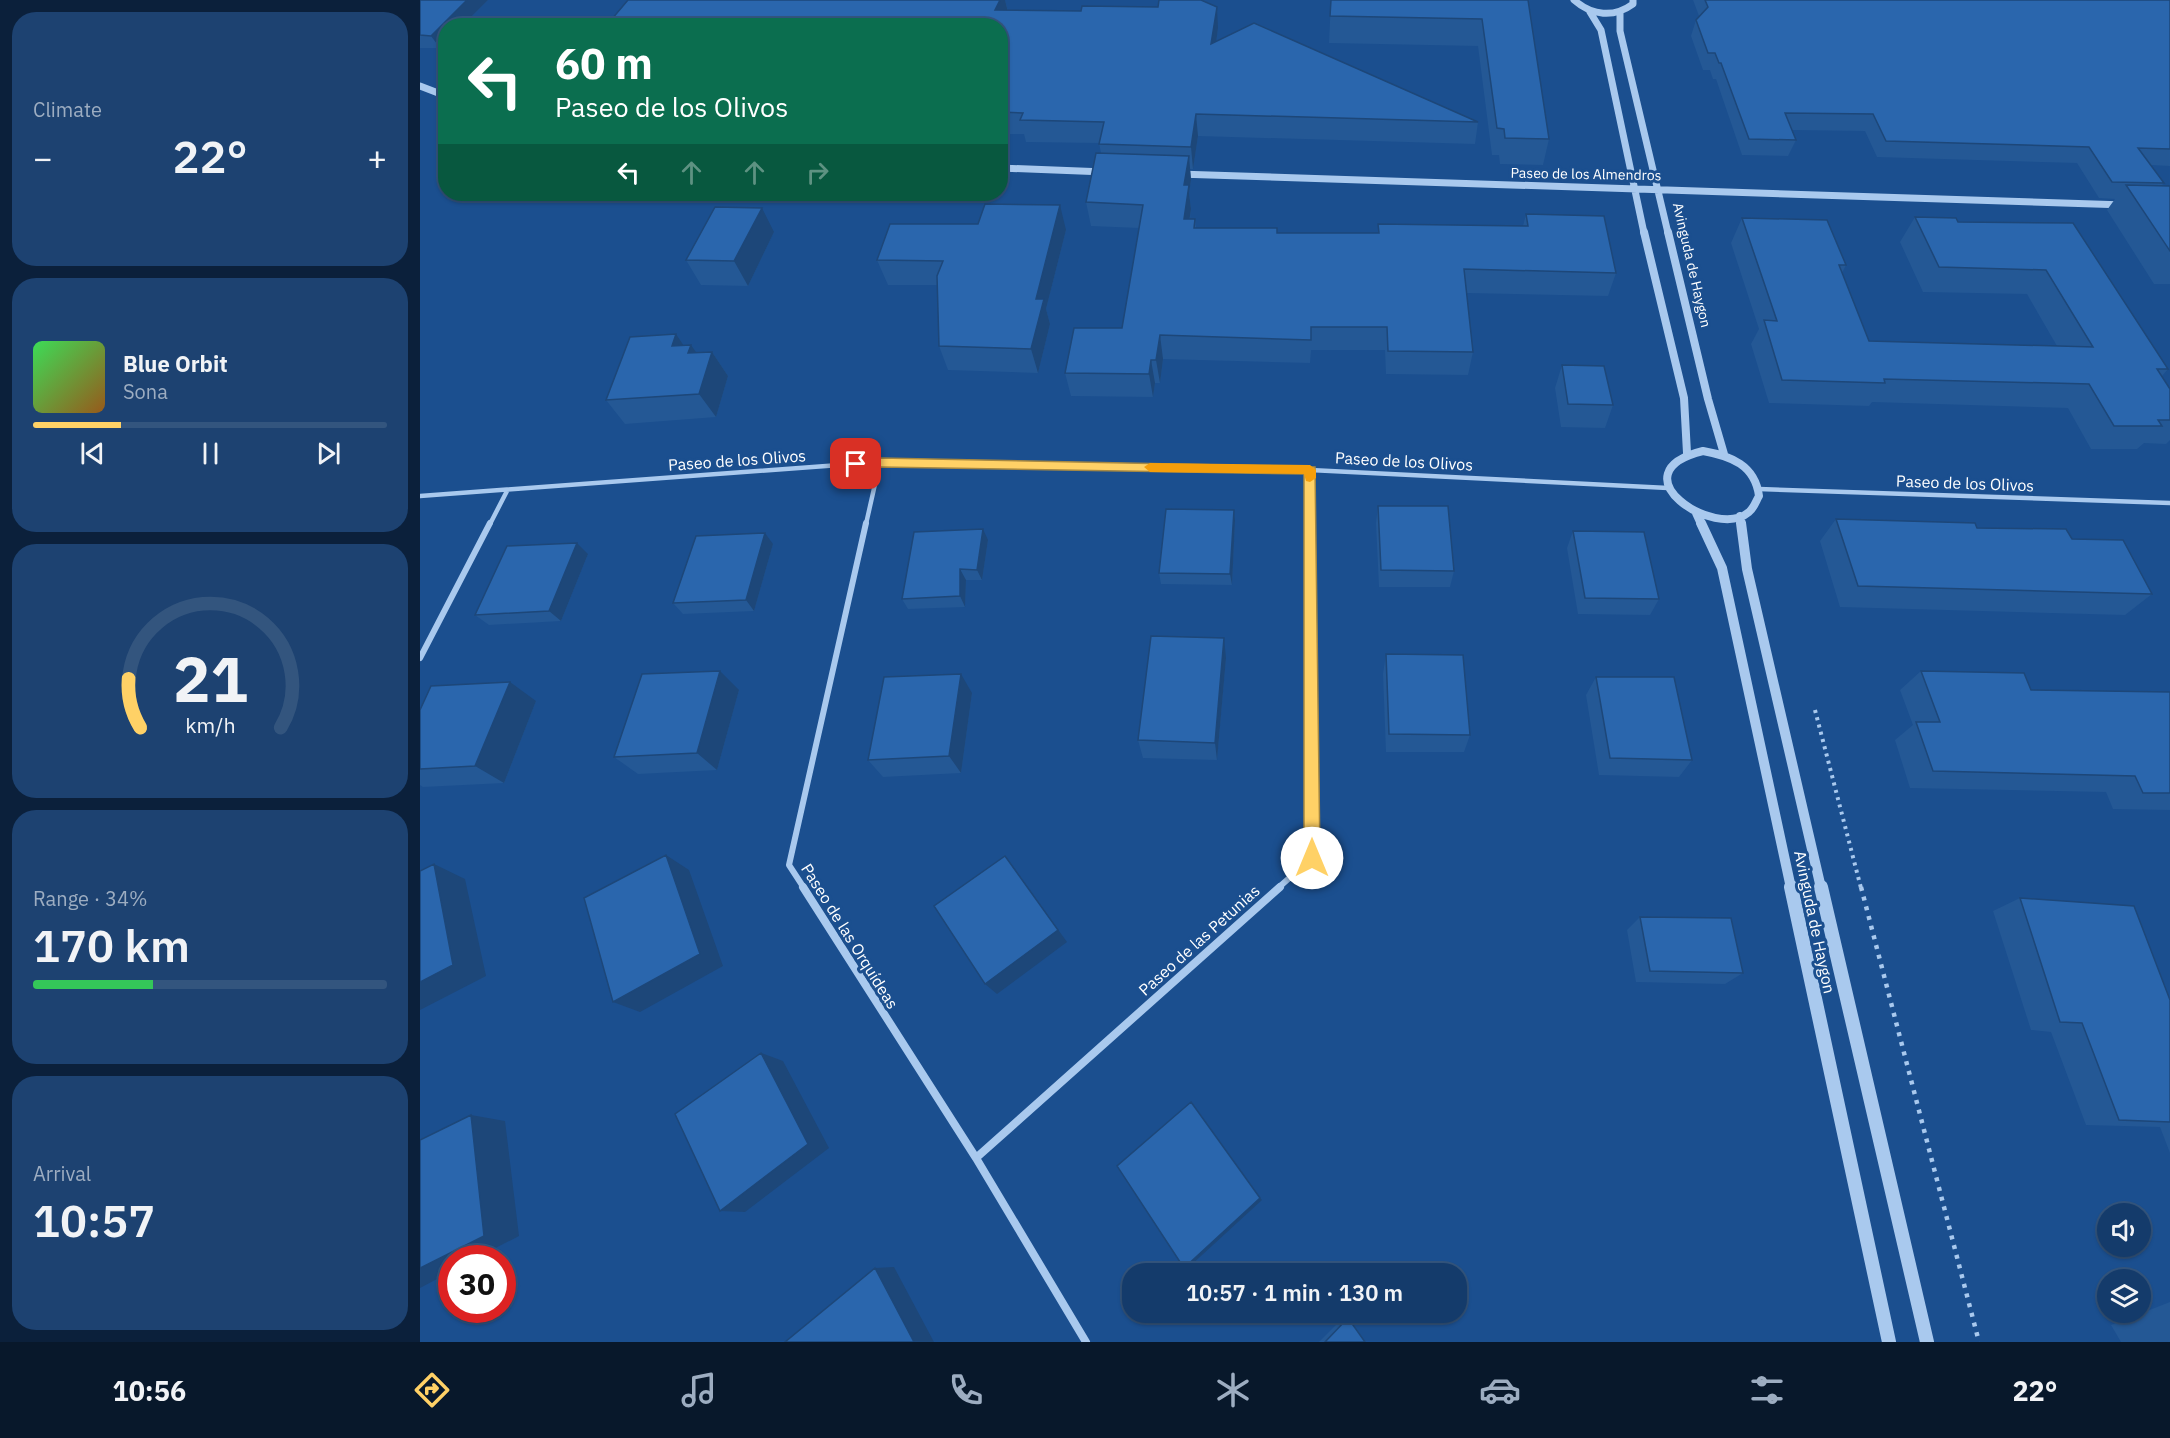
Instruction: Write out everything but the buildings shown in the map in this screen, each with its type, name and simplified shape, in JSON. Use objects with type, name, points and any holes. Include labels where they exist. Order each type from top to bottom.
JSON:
[{"type":"street","points":[[1574,0],[1590,12],[1620,13],[1633,4],[1633,0]]},
{"type":"street","points":[[1590,12],[1601,30],[1634,190],[1684,398],[1687,453]]},
{"type":"street","name":"Avinguda de Haygon","points":[[1620,13],[1620,31],[1660,190],[1708,399],[1724,454]]},
{"type":"street","points":[[420,86],[438,93]]},
{"type":"street","points":[[1008,168],[1119,172]]},
{"type":"street","name":"Paseo de los Almendros","points":[[1167,174],[2134,205]]},
{"type":"street","points":[[1703,450],[1724,454],[1741,463],[1755,479],[1759,496],[1749,511],[1734,518],[1709,518],[1682,506],[1668,488],[1667,471],[1674,459],[1687,453],[1703,450]]},
{"type":"street","name":"Paseo de los Olivos","points":[[420,496],[880,462],[1310,470],[1668,488]]},
{"type":"street","name":"Paseo de las Orquídeas","points":[[880,462],[789,865],[976,1158],[1086,1342]]},
{"type":"street","name":"Paseo de las Petunias","points":[[976,1158],[1312,858],[1310,470]]},
{"type":"street","name":"Paseo de los Olivos","points":[[1759,489],[2170,503]]},
{"type":"street","points":[[420,658],[507,491]]},
{"type":"street","name":"Avinguda de Haygon","points":[[1696,513],[1722,568],[1889,1342]]},
{"type":"street","name":"Avinguda de Haygon","points":[[1740,516],[1747,569],[1927,1342]]},
{"type":"path","points":[[1812,700],[1979,1342]]},
{"type":"slow traffic","points":[[1150,467],[1310,470],[1310,478]]},
{"type":"route","points":[[856,464],[880,462],[1310,470],[1312,858]]}]
